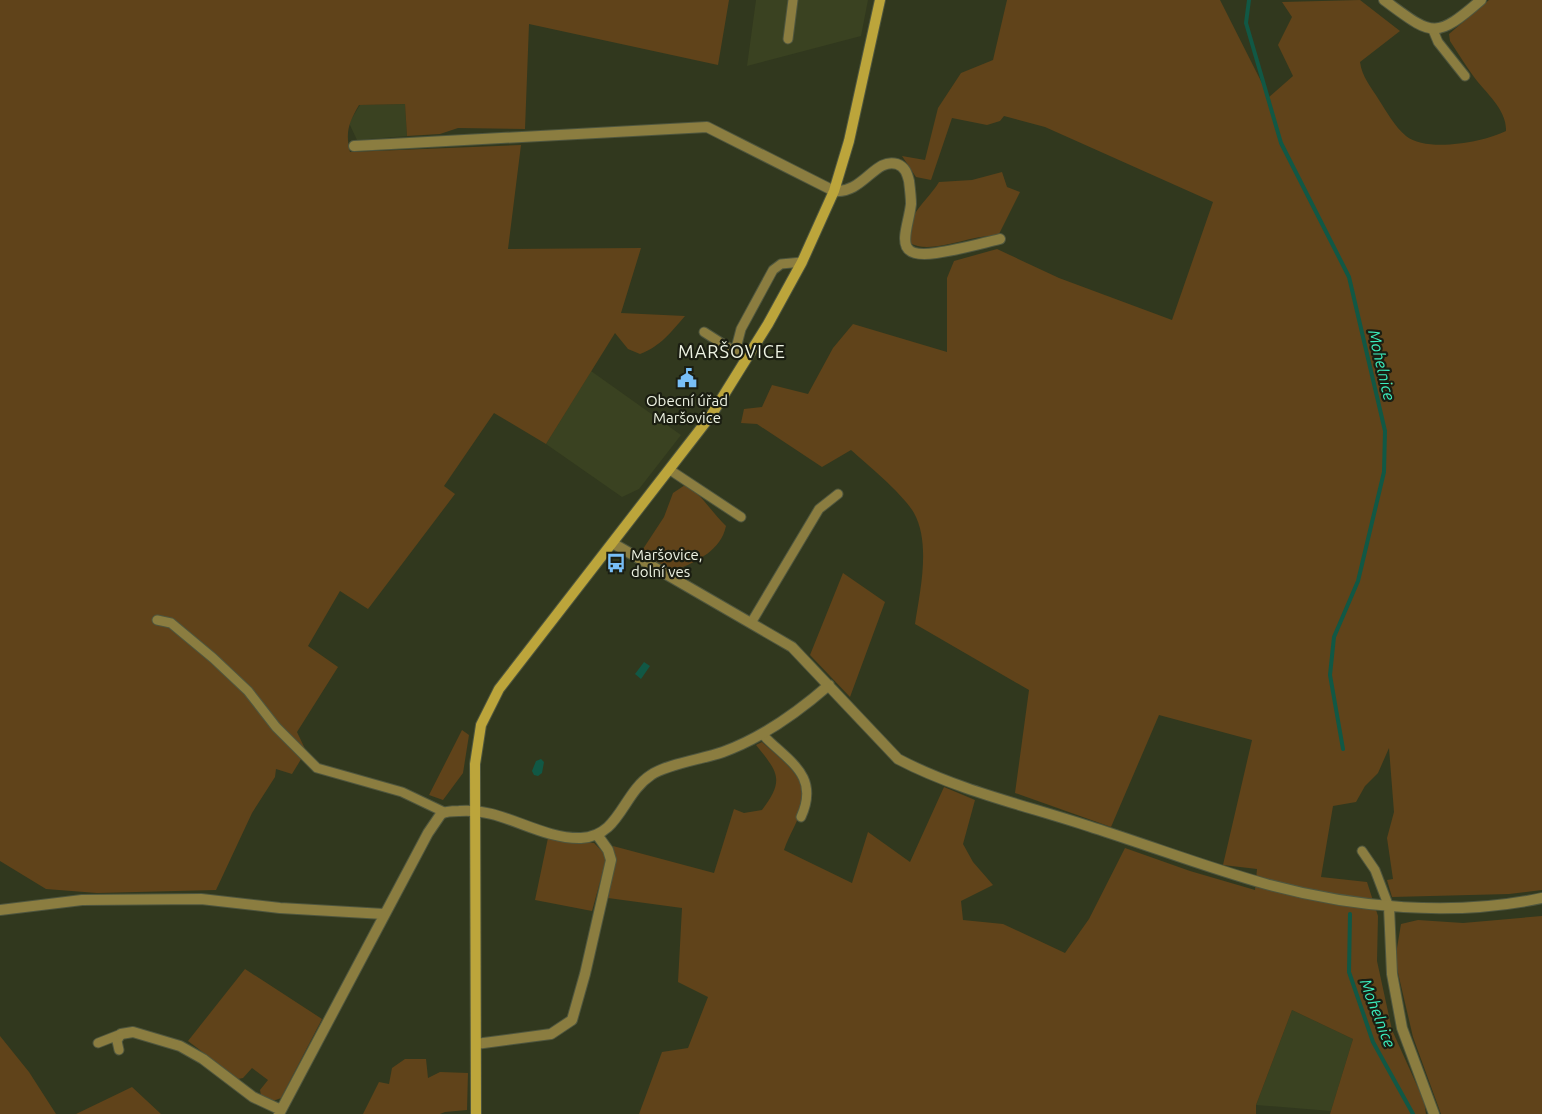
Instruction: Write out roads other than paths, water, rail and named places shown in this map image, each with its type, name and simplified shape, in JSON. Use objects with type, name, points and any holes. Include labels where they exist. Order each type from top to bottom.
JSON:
[{"type":"main road","points":[[476,1114],[475,810],[477,742],[488,707],[516,666],[614,544],[712,414],[802,262],[834,191],[849,141],[880,0]]},
{"type":"street","points":[[1384,0],[1418,25],[1433,30],[1443,28],[1457,21],[1481,0]]},
{"type":"street","points":[[354,146],[707,127],[834,191],[849,190],[885,164],[895,163],[907,171],[911,204],[904,233],[905,246],[909,251],[935,253],[1000,240]]},
{"type":"street","points":[[614,544],[792,647],[898,759],[919,770],[997,798],[1267,884],[1388,907],[1479,908],[1542,898]]},
{"type":"street","points":[[121,1034],[133,1032],[180,1046],[203,1059],[252,1097],[280,1112],[428,833],[444,812],[475,810],[491,812],[556,834],[579,838],[598,836],[614,821],[634,788],[653,773],[725,752],[762,734],[814,698],[829,685]]},
{"type":"street","points":[[476,1044],[551,1034],[572,1020],[585,974],[611,860],[608,850],[598,836]]},
{"type":"street","points":[[0,910],[82,900],[201,899],[280,908],[384,914]]},
{"type":"street","points":[[1388,907],[1392,974],[1402,1028],[1434,1114]]},
{"type":"lane","points":[[788,39],[793,0]]},
{"type":"lane","points":[[1433,30],[1438,42],[1465,76]]},
{"type":"lane","points":[[735,352],[741,329],[773,270],[781,264],[802,262]]},
{"type":"lane","points":[[704,332],[746,359]]},
{"type":"lane","points":[[670,470],[741,517]]},
{"type":"lane","points":[[751,623],[819,510],[838,494]]},
{"type":"lane","points":[[156,620],[171,623],[213,658],[248,691],[276,726],[318,768],[402,792],[444,812]]},
{"type":"lane","points":[[762,734],[805,778],[809,795],[801,817]]},
{"type":"lane","points":[[1362,851],[1375,870],[1388,907]]},
{"type":"lane","points":[[98,1043],[121,1034]]},
{"type":"lane","points":[[120,1050],[117,1041],[121,1034]]},
{"type":"waterway","name":"Mohelnice","points":[[1249,0],[1246,23],[1281,143],[1349,277],[1385,431],[1384,472],[1358,581],[1334,637],[1330,675],[1343,749]]},
{"type":"waterway","name":"Mohelnice","points":[[1350,914],[1349,972],[1373,1042],[1413,1114]]},
{"type":"place","name":"Obecní úřad Maršovice","points":[[687,378]]},
{"type":"place","name":"Maršovice, dolní ves","points":[[616,563]]},
{"type":"district","name":"MARŠOVICE","points":[[732,351]]}]
